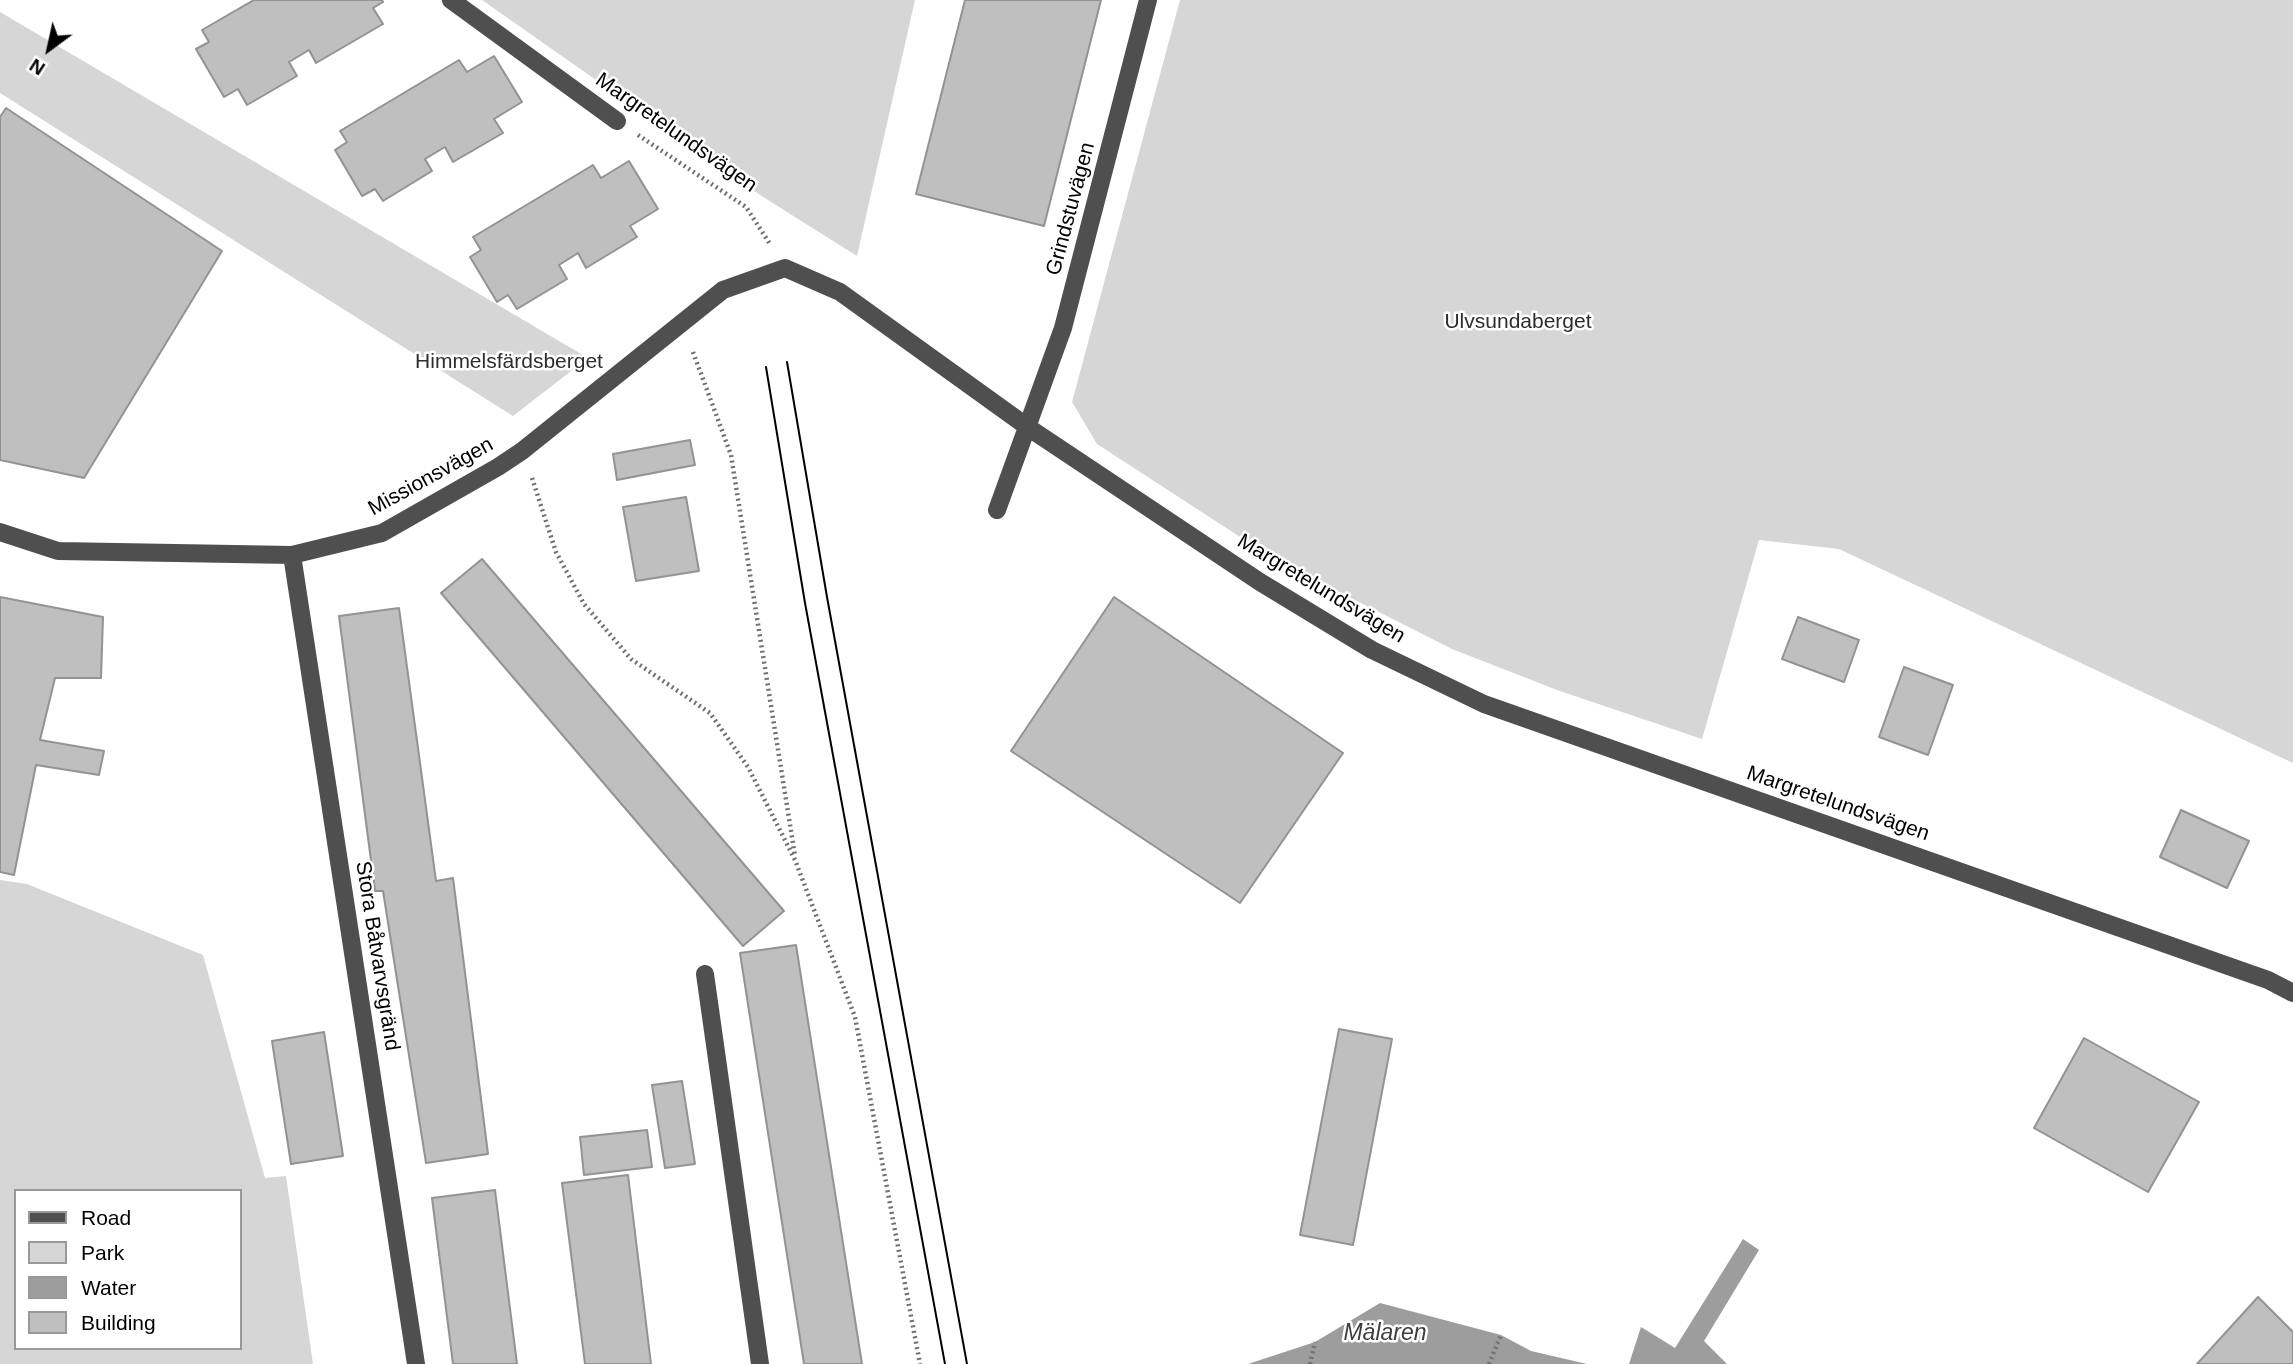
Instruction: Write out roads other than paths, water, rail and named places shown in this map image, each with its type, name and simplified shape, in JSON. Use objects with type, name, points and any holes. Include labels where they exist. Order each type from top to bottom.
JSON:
[{"type":"street","name":"Margretelundsvägen","points":[[451,0],[617,121]]},
{"type":"street","name":"Grindstuvägen","points":[[997,510],[1029,428],[1063,328],[1149,0]]},
{"type":"street","name":"Margretelundsvägen","points":[[785,268],[840,292],[1029,428],[1202,544],[1327,623],[1372,650],[1484,704],[2268,980],[2293,993]]},
{"type":"street","name":"Missionsvägen","points":[[0,532],[58,551],[292,555],[382,533],[522,451],[723,290],[785,268]]},
{"type":"street","name":"Stora Båtvarvsgränd","points":[[292,555],[416,1364]]},
{"type":"street","points":[[705,974],[760,1364]]},
{"type":"water","points":[[1743,1239],[1759,1250],[1704,1341],[1727,1364],[1629,1364],[1641,1327],[1675,1348]]},
{"type":"water","name":"Mälaren","points":[[1380,1303],[1501,1335],[1531,1351],[1587,1364],[1248,1364],[1315,1342]]},
{"type":"tram line","points":[[787,362],[827,597],[967,1364]]},
{"type":"tram line","points":[[766,367],[805,603],[945,1364]]},
{"type":"park label","name":"Ulvsundaberget","points":[[1518,322]]},
{"type":"park label","name":"Himmelsfärdsberget","points":[[509,362]]}]
